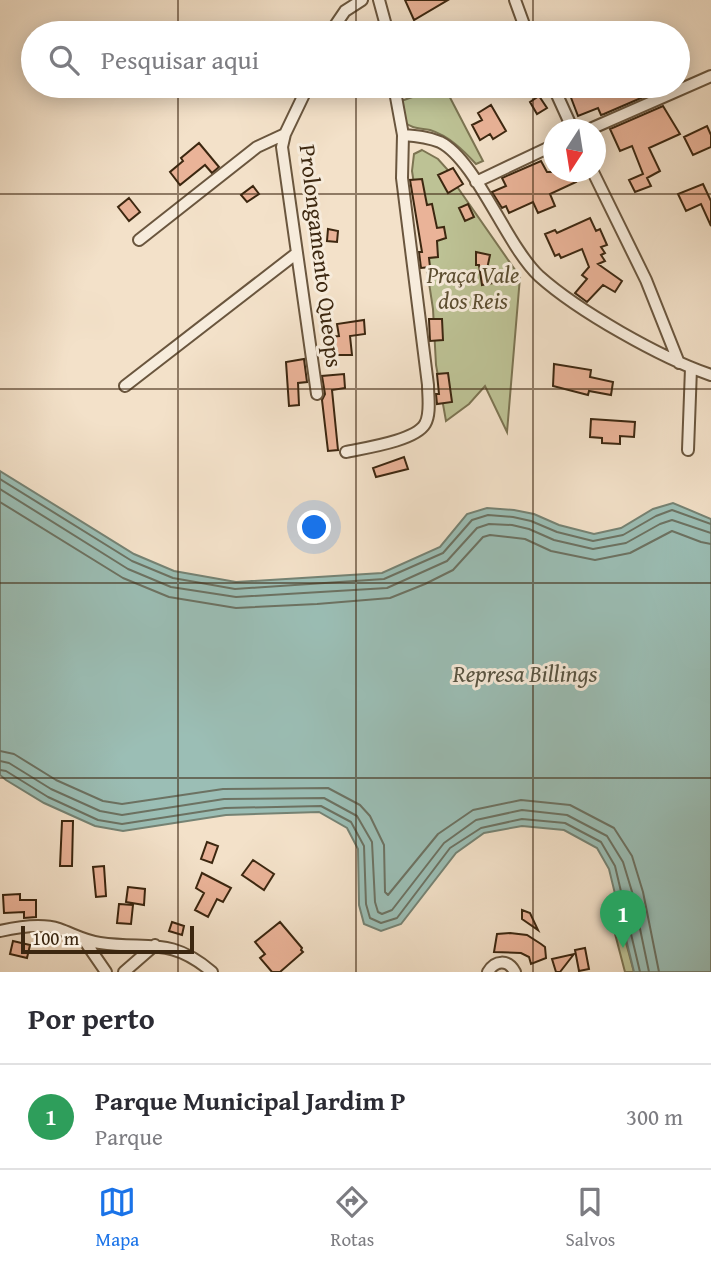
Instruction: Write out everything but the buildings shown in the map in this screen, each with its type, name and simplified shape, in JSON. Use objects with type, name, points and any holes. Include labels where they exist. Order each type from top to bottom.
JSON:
[{"type":"street","points":[[338,21],[345,10],[362,0]]},
{"type":"street","points":[[379,0],[385,21]]},
{"type":"street","points":[[515,0],[523,21]]},
{"type":"street","points":[[690,85],[711,76]]},
{"type":"street","name":"Prolongamento Queops","points":[[302,98],[285,134],[282,147],[317,394]]},
{"type":"street","points":[[346,452],[400,439],[417,432],[425,424],[428,412],[428,385],[402,178],[403,135],[396,98]]},
{"type":"street","points":[[558,98],[568,119]]},
{"type":"street","points":[[606,122],[661,98]]},
{"type":"street","points":[[139,240],[257,147],[285,134]]},
{"type":"street","points":[[403,135],[418,136],[443,144],[457,156],[536,273],[566,297],[679,363],[711,375]]},
{"type":"street","points":[[476,182],[543,150]]},
{"type":"street","points":[[598,182],[646,280],[679,363]]},
{"type":"street","points":[[125,386],[297,253]]},
{"type":"street","points":[[688,450],[691,368]]},
{"type":"street","points":[[0,930],[51,927],[84,940],[155,945],[184,952],[212,972]]},
{"type":"street","points":[[84,940],[106,972]]},
{"type":"street","points":[[124,972],[155,945]]},
{"type":"street","points":[[488,972],[493,965],[502,962],[511,966],[515,972]]},
{"type":"green space","points":[[410,98],[450,98],[483,161],[476,164],[443,136],[413,127],[403,121],[401,101]]},
{"type":"green space","name":"Praça Vale dos Reis","points":[[422,150],[438,159],[447,169],[520,277],[507,432],[485,386],[469,404],[446,421],[436,365],[433,309],[412,171],[414,154]]},
{"type":"green space","points":[[622,928],[634,972],[625,972],[614,930]]},
{"type":"water","name":"Represa Billings","points":[[0,471],[134,554],[174,571],[236,582],[382,573],[440,547],[467,514],[487,508],[534,514],[559,525],[594,534],[621,528],[653,509],[673,503],[711,519],[711,972],[634,972],[609,869],[597,848],[564,830],[522,826],[484,833],[456,853],[401,924],[381,931],[364,924],[359,905],[358,849],[347,828],[319,812],[226,815],[123,831],[95,826],[44,803],[6,780],[0,775]]},
{"type":"place","name":"Parque Municipal Jardim P","points":[[623,948]]}]
